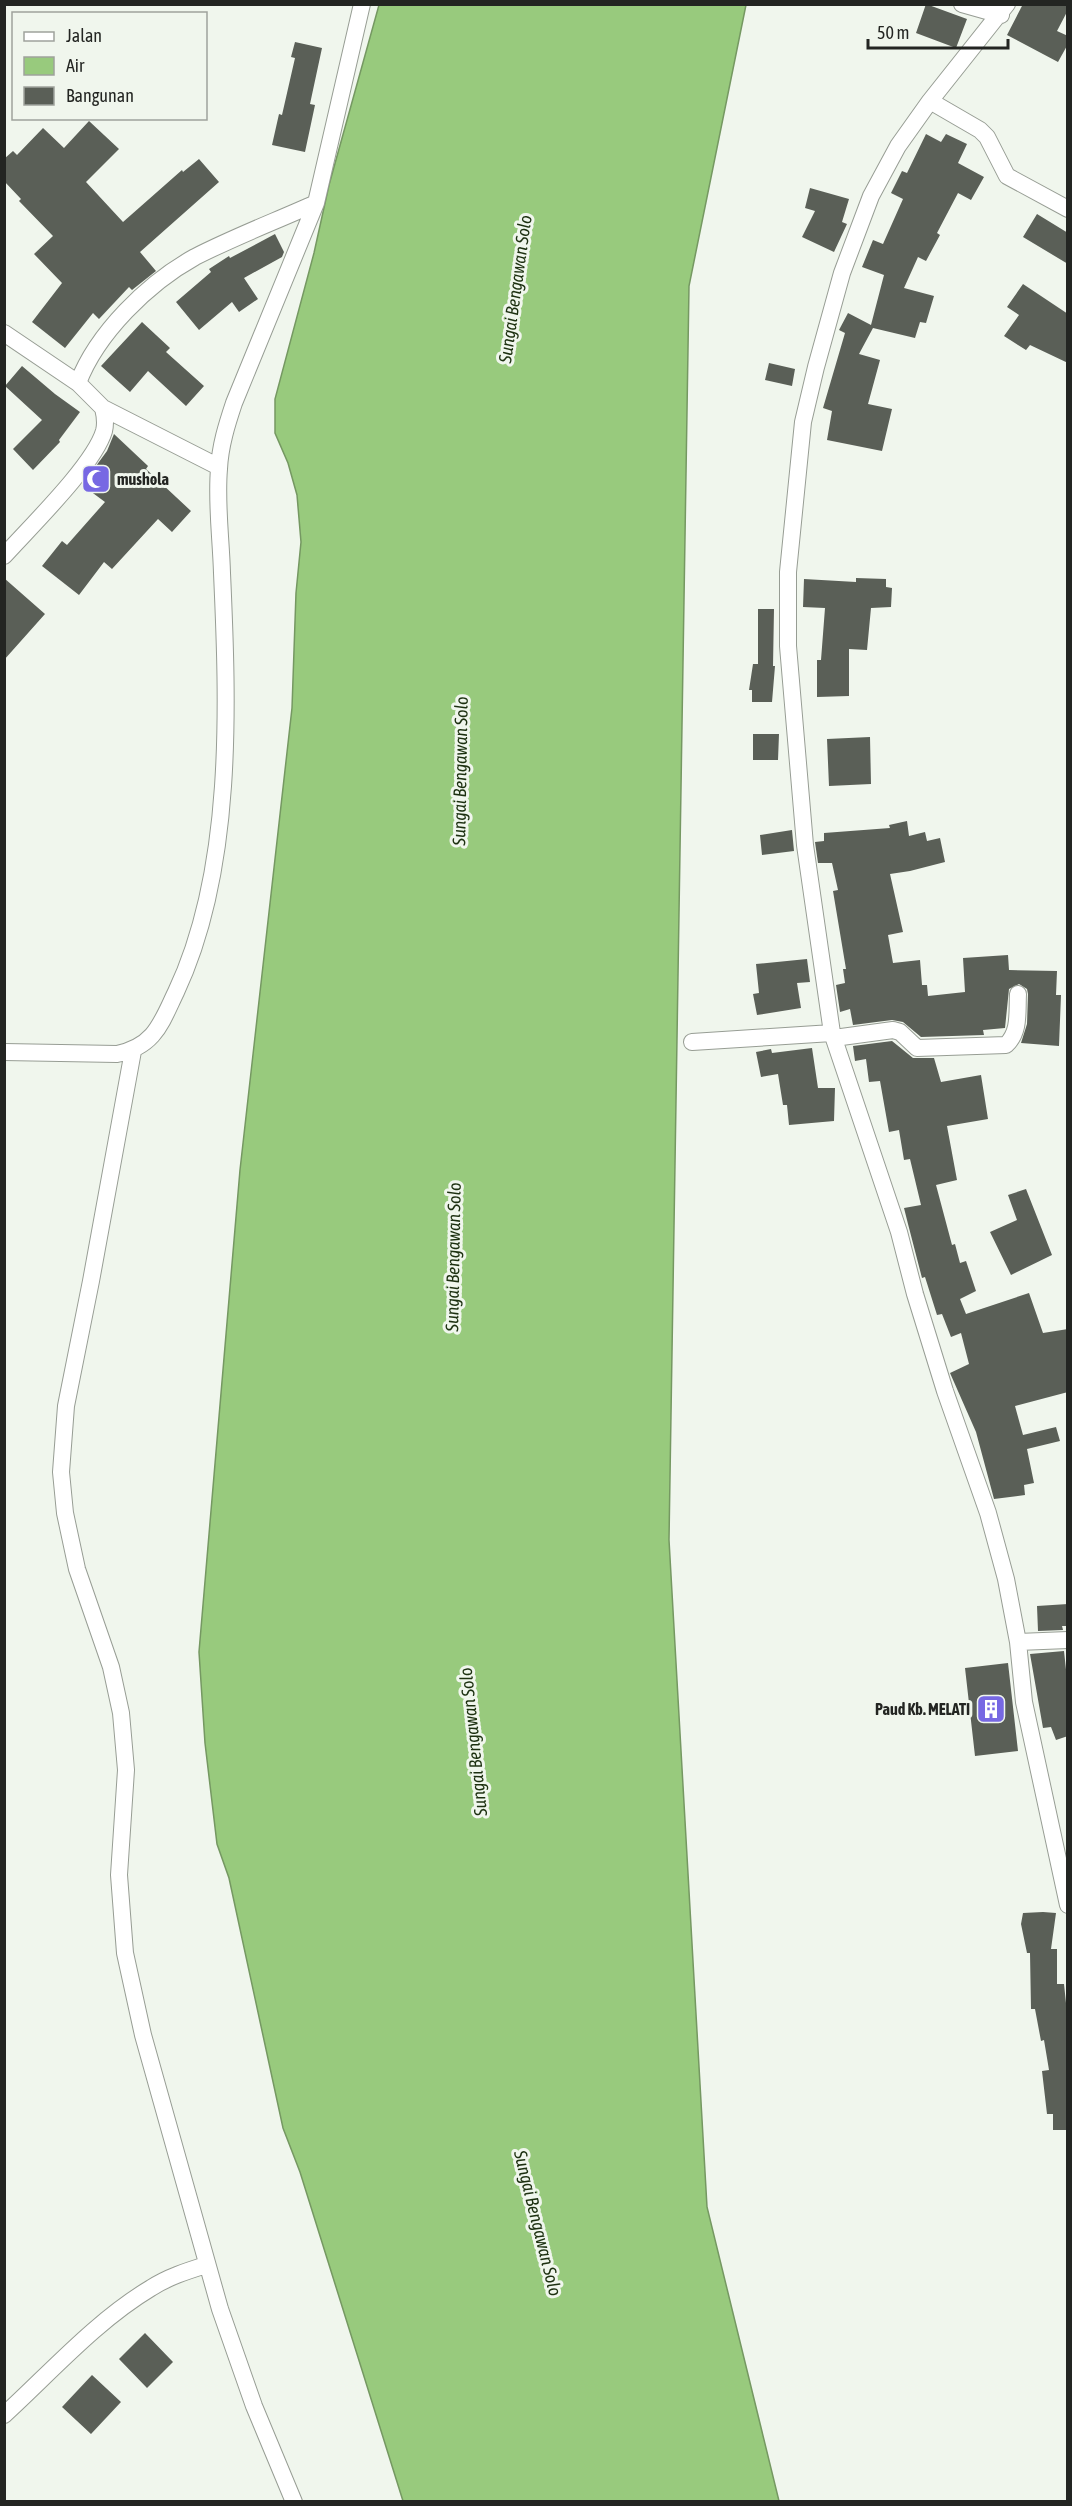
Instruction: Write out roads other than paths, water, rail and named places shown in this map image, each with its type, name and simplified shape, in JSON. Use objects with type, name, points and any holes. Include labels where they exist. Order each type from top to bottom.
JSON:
[{"type":"street","points":[[4,1052],[117,1054],[133,1051],[149,1041],[159,1026],[187,967],[206,910],[218,841],[224,706],[219,467],[225,432],[234,403],[316,202],[362,4]]},
{"type":"street","points":[[962,4],[1004,10]]},
{"type":"street","points":[[1004,10],[930,101],[898,146],[871,196],[842,273],[803,422],[788,572],[788,646],[805,845],[833,1035],[899,1232],[915,1294],[945,1391],[988,1513],[1006,1579],[1018,1642],[1024,1702],[1064,1874],[1068,1905]]},
{"type":"street","points":[[930,101],[980,130],[987,138],[1007,176],[1068,209]]},
{"type":"street","points":[[78,383],[100,339],[159,282],[194,258],[316,202]]},
{"type":"street","points":[[4,333],[78,383],[103,408],[219,467]]},
{"type":"street","points":[[4,556],[71,481],[96,447],[104,431],[103,408]]},
{"type":"street","points":[[692,1042],[893,1030],[900,1032],[917,1048],[1006,1045],[1011,1041],[1017,1028],[1018,994]]},
{"type":"street","points":[[133,1051],[66,1406],[61,1472],[65,1513],[77,1569],[111,1667],[121,1713],[126,1770],[119,1875],[125,1953],[143,2035],[206,2265],[254,2406],[294,2502]]},
{"type":"street","points":[[1018,1642],[1068,1640]]},
{"type":"street","points":[[4,2415],[116,2312],[152,2287],[179,2273],[206,2265]]},
{"type":"water","name":"Sungai Bengawan Solo","points":[[379,5],[746,5],[689,286],[669,1540],[707,2207],[779,2501],[403,2501],[300,2172],[283,2128],[229,1878],[217,1844],[205,1743],[199,1652],[240,1170],[292,708],[296,593],[301,542],[297,495],[288,463],[275,433],[275,399],[314,253],[329,185]]},
{"type":"place","name":"mushola","points":[[96,479]]},
{"type":"place","name":"Paud Kb. MELATI","points":[[991,1709]]}]
